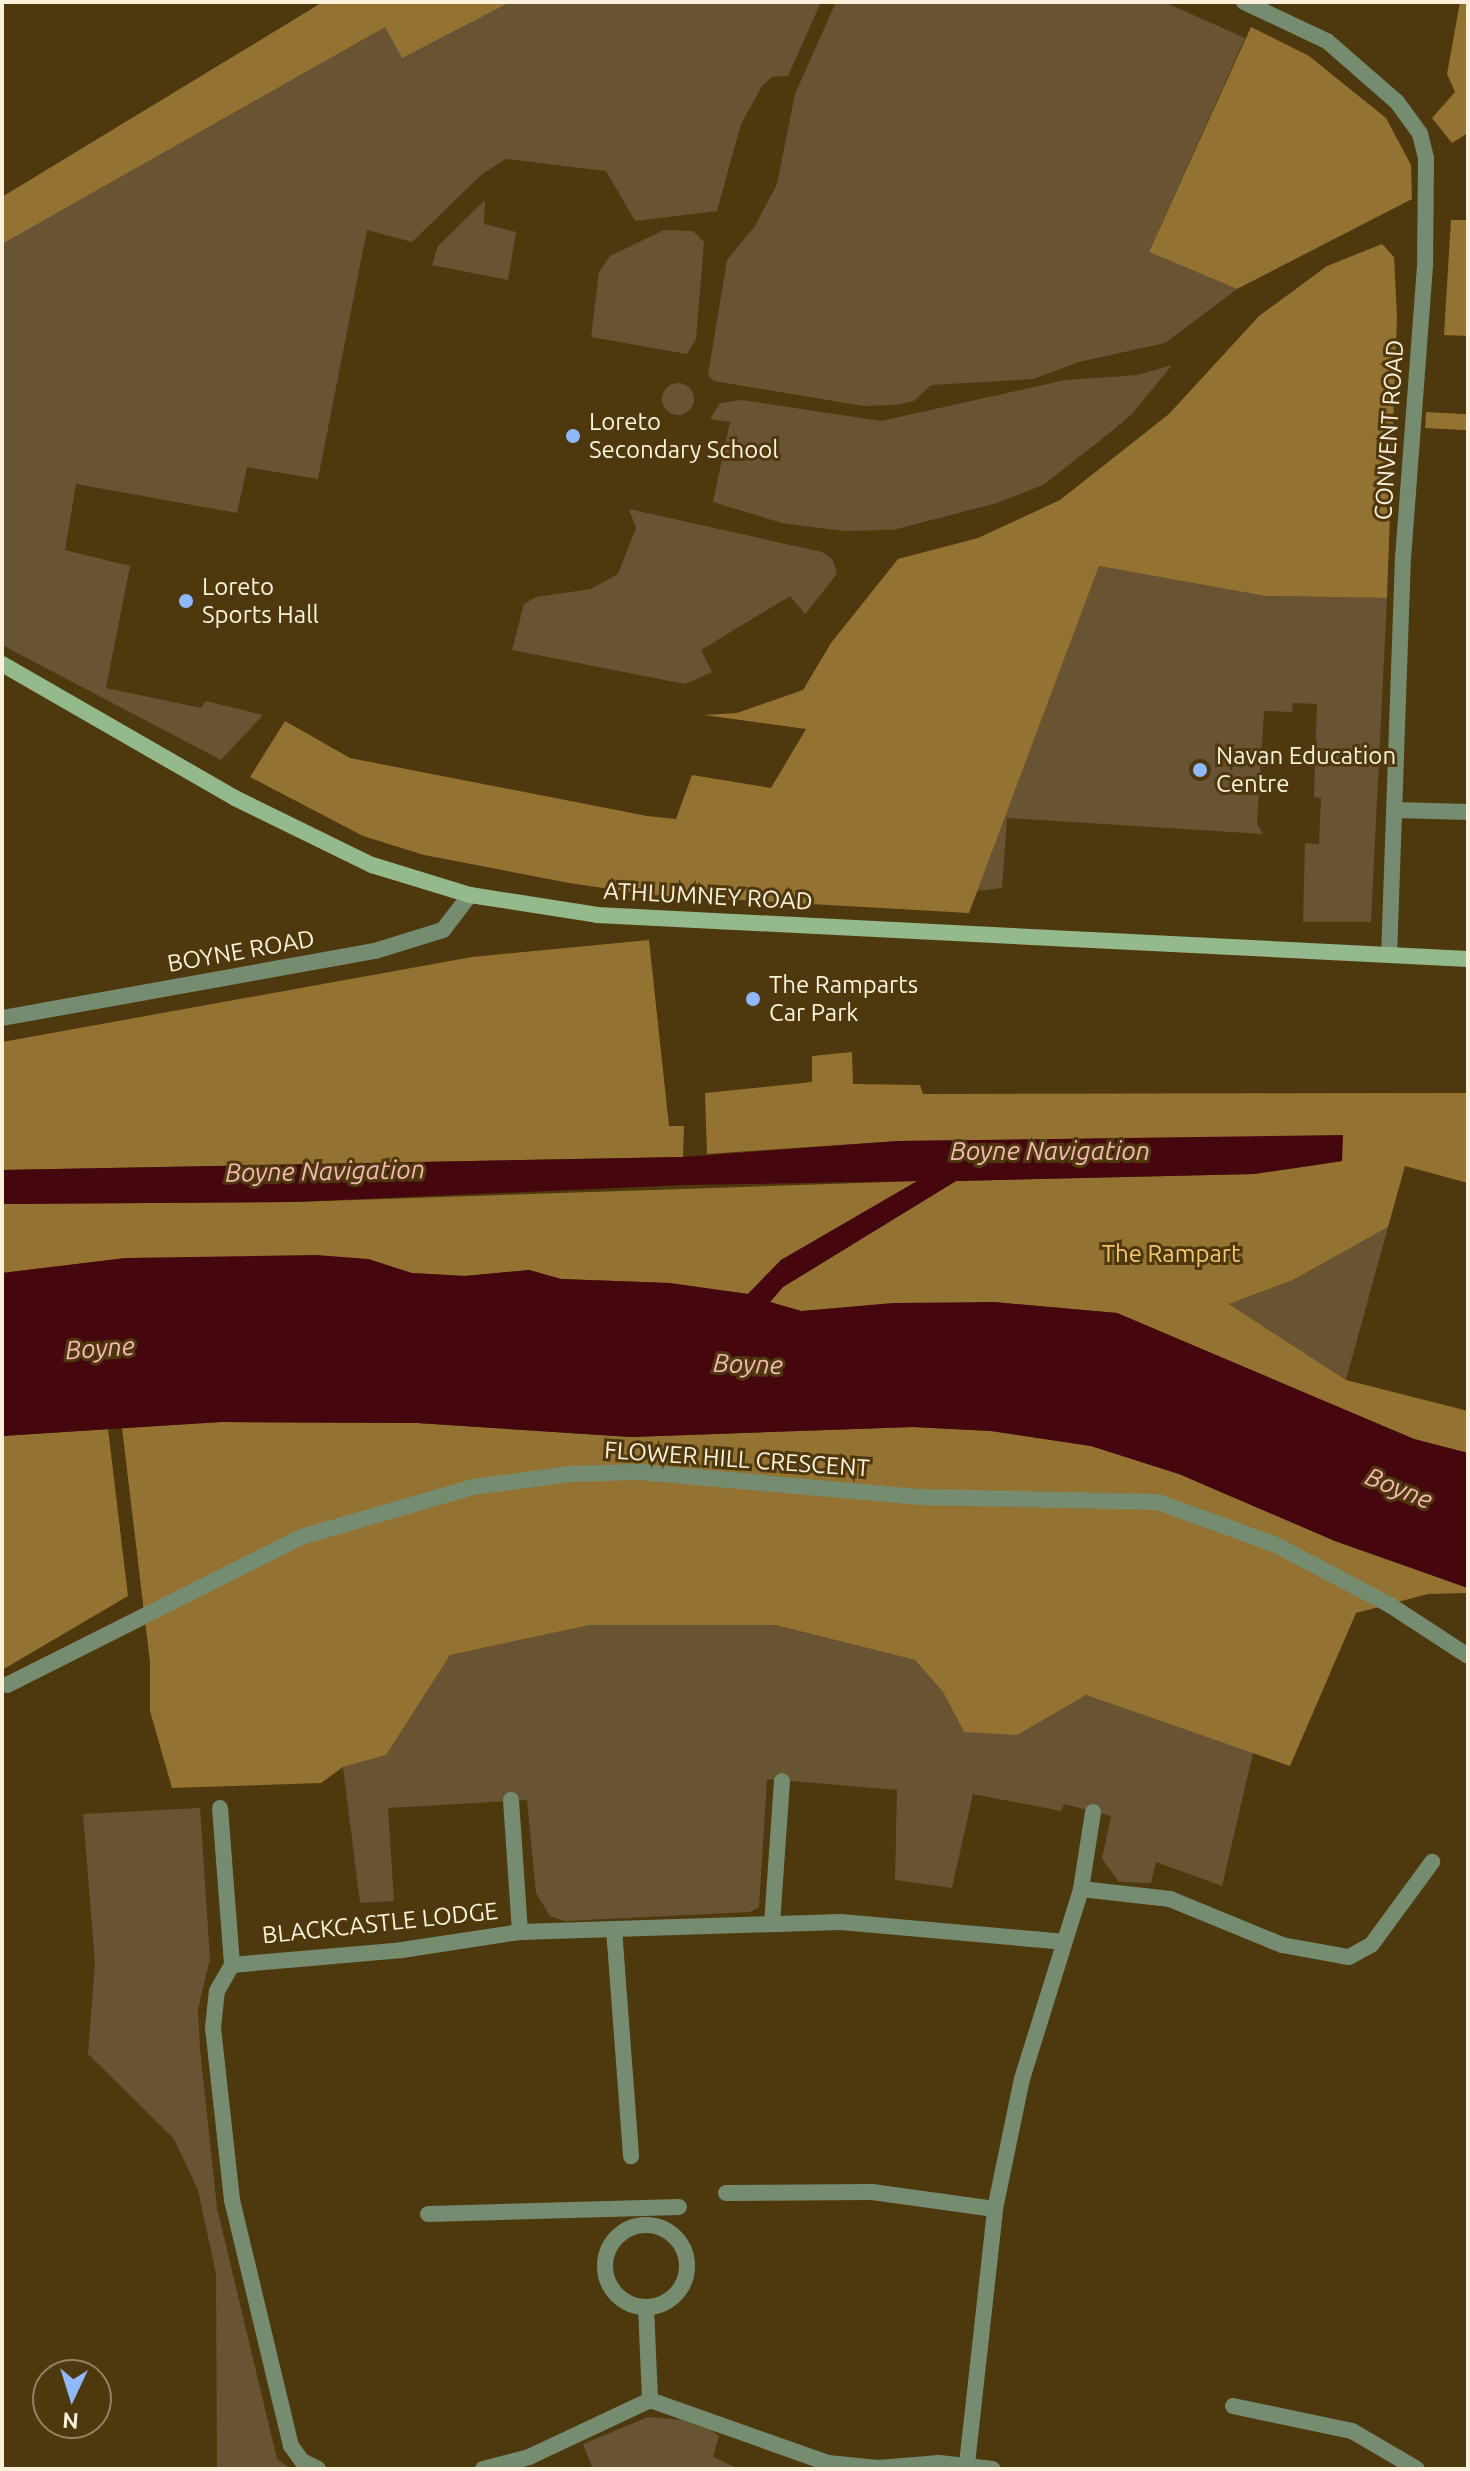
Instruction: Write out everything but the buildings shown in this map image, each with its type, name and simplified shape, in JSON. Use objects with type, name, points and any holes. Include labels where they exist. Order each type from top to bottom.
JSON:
[{"type":"main road","name":"ATHLUMNEY ROAD","points":[[2,664],[235,798],[372,865],[470,895],[597,915],[1468,959]]},
{"type":"street","name":"CONVENT ROAD","points":[[1244,2],[1327,41],[1397,102],[1420,134],[1426,158],[1389,953]]},
{"type":"street","points":[[1395,810],[1468,812]]},
{"type":"street","name":"BOYNE ROAD","points":[[2,1018],[375,951],[443,930],[470,895]]},
{"type":"street","name":"FLOWER HILL CRESCENT","points":[[7,1685],[301,1537],[473,1487],[570,1474],[639,1472],[918,1497],[1158,1502],[1276,1545],[1390,1605],[1468,1656]]},
{"type":"street","points":[[772,1924],[782,1781]]},
{"type":"street","points":[[511,1800],[520,1932]]},
{"type":"street","points":[[220,1808],[232,1965]]},
{"type":"street","points":[[967,2464],[995,2209],[1022,2079],[1081,1889],[1093,1812]]},
{"type":"street","points":[[1081,1889],[1170,1899],[1282,1945],[1349,1957],[1372,1944],[1432,1862]]},
{"type":"street","name":"BLACKCASTLE LODGE","points":[[318,2469],[302,2461],[291,2446],[232,2200],[213,2028],[217,1991],[232,1965],[402,1950],[520,1932],[841,1922],[1063,1942]]},
{"type":"street","points":[[614,1929],[631,2156]]},
{"type":"street","points":[[726,2193],[872,2192],[995,2209]]},
{"type":"street","points":[[428,2214],[679,2207]]},
{"type":"street","points":[[641,2208],[642,2225]]},
{"type":"street","points":[[642,2225],[663,2229],[675,2237],[687,2266],[673,2297],[646,2307],[618,2298],[604,2269],[609,2247],[620,2233],[642,2225]]},
{"type":"street","points":[[646,2307],[650,2400]]},
{"type":"street","points":[[483,2469],[529,2457],[650,2400],[828,2463],[878,2468],[967,2464],[993,2469]]},
{"type":"street","points":[[1233,2406],[1352,2431],[1417,2469]]},
{"type":"shaded area","points":[[323,2],[821,2],[788,76],[772,77],[762,86],[741,124],[717,211],[635,221],[606,171],[506,159],[482,174],[412,242],[367,230],[318,479],[247,467],[237,513],[76,484],[65,550],[130,566],[106,688],[201,708],[206,701],[263,715],[221,760],[2,645],[2,197]]},
{"type":"shaded area","points":[[836,2],[1164,2],[1245,38],[1149,252],[1237,289],[1165,343],[1079,362],[1033,379],[931,385],[914,401],[895,405],[863,406],[714,381],[708,375],[727,260],[755,226],[777,184],[795,94]]},
{"type":"shaded area","points":[[485,200],[484,224],[516,232],[508,280],[432,265],[438,246]]},
{"type":"shaded area","points":[[664,230],[693,231],[704,242],[696,339],[687,354],[591,337],[599,272],[610,256]]},
{"type":"shaded area","points":[[1172,365],[1131,415],[1102,439],[1043,485],[997,503],[893,530],[843,531],[782,523],[713,502],[730,422],[710,419],[720,403],[742,400],[881,421],[1065,380],[1138,375]]},
{"type":"shaded area","points":[[678,383],[690,387],[694,399],[690,411],[678,415],[666,411],[662,399],[666,387]]},
{"type":"shaded area","points":[[629,509],[822,552],[833,560],[837,574],[805,614],[790,596],[701,650],[712,672],[685,684],[512,650],[524,604],[536,597],[591,589],[618,574],[636,528]]},
{"type":"shaded area","name":"Navan Education Centre","points":[[1099,566],[1265,596],[1387,598],[1371,922],[1303,922],[1305,843],[1319,844],[1321,798],[1314,797],[1317,704],[1293,703],[1292,712],[1264,711],[1257,824],[1263,834],[1007,818],[1002,888],[977,891]]},
{"type":"shaded area","points":[[1388,1227],[1346,1380],[1229,1304],[1293,1280]]},
{"type":"shaded area","points":[[590,1625],[774,1625],[915,1660],[943,1692],[964,1732],[1055,1711],[1086,1695],[1253,1753],[1222,1886],[1156,1862],[1151,1883],[1119,1882],[1102,1859],[1111,1816],[1064,1804],[1061,1811],[973,1794],[952,1888],[895,1880],[897,1790],[767,1779],[759,1907],[750,1912],[565,1921],[550,1916],[536,1893],[527,1800],[388,1808],[394,1901],[360,1903],[343,1767],[381,1756],[450,1655]]},
{"type":"shaded area","points":[[200,1808],[210,1959],[198,2009],[217,2208],[277,2459],[291,2469],[217,2469],[216,2274],[198,2190],[174,2139],[88,2054],[95,1963],[83,1814]]},
{"type":"shaded area","points":[[648,2417],[684,2420],[711,2430],[719,2436],[713,2457],[739,2469],[587,2469],[592,2467],[583,2444]]},
{"type":"green space","points":[[323,2],[510,2],[402,58],[385,27],[2,244],[2,197]]},
{"type":"green space","points":[[1460,2],[1468,2],[1468,133],[1452,143],[1432,118],[1455,92],[1447,74]]},
{"type":"green space","points":[[1251,27],[1309,56],[1386,118],[1411,165],[1412,199],[1237,289],[1149,252]]},
{"type":"green space","points":[[1451,220],[1468,220],[1468,336],[1444,335]]},
{"type":"green space","points":[[1382,244],[1394,257],[1397,316],[1387,598],[1265,596],[1099,566],[969,913],[652,895],[569,883],[424,855],[363,836],[250,777],[285,721],[350,758],[647,816],[676,819],[692,775],[771,788],[806,729],[704,715],[737,713],[803,690],[831,643],[898,559],[978,538],[1060,500],[1169,414],[1259,316],[1327,266]]},
{"type":"green space","points":[[1426,412],[1468,414],[1467,430],[1425,428]]},
{"type":"green space","points":[[649,940],[669,1126],[684,1126],[683,1157],[2,1170],[2,1042],[472,957]]},
{"type":"green space","name":"The Rampart","points":[[852,1052],[853,1084],[920,1085],[923,1094],[1468,1093],[1468,1183],[1405,1166],[1388,1227],[1293,1280],[1229,1304],[1346,1380],[1468,1411],[1468,1453],[1414,1439],[1117,1313],[994,1302],[801,1311],[770,1302],[783,1287],[956,1181],[1254,1174],[1342,1161],[1342,1136],[898,1141],[707,1154],[705,1093],[812,1082],[812,1056]]},
{"type":"green space","points":[[919,1181],[781,1260],[748,1294],[669,1283],[561,1279],[529,1270],[463,1276],[411,1273],[368,1259],[126,1258],[2,1273],[2,1204],[294,1202]]},
{"type":"green space","points":[[221,1422],[417,1423],[631,1437],[913,1427],[991,1431],[1091,1446],[1179,1474],[1335,1541],[1468,1588],[1468,1593],[1428,1594],[1356,1613],[1290,1766],[1086,1695],[1017,1735],[964,1732],[943,1692],[915,1660],[775,1625],[590,1625],[450,1655],[386,1755],[343,1767],[321,1783],[172,1788],[150,1711],[150,1662],[122,1428]]},
{"type":"green space","points":[[108,1429],[128,1596],[2,1670],[2,1436]]},
{"type":"water","points":[[1343,1135],[1342,1161],[1254,1174],[956,1181],[783,1287],[770,1302],[801,1311],[893,1303],[994,1302],[1117,1313],[1414,1439],[1468,1453],[1468,1588],[1335,1541],[1179,1474],[1091,1446],[991,1431],[913,1427],[631,1437],[417,1423],[221,1422],[2,1436],[2,1273],[126,1258],[316,1255],[368,1259],[412,1273],[466,1276],[529,1270],[561,1279],[669,1283],[748,1294],[781,1260],[917,1181],[685,1185],[294,1202],[2,1204],[2,1170],[683,1157],[898,1141]]},
{"type":"place","name":"Loreto Secondary School","points":[[573,436]]},
{"type":"place","name":"Loreto Sports Hall","points":[[186,601]]},
{"type":"place","name":"Navan Education Centre","points":[[1200,770]]},
{"type":"place","name":"The Ramparts Car Park","points":[[753,999]]},
{"type":"water label","name":"Boyne Navigation","points":[[1050,1151]]},
{"type":"water label","name":"Boyne Navigation","points":[[325,1171]]},
{"type":"water label","name":"Boyne","points":[[100,1348]]},
{"type":"water label","name":"Boyne","points":[[748,1364]]},
{"type":"water label","name":"Boyne","points":[[1399,1488]]}]
